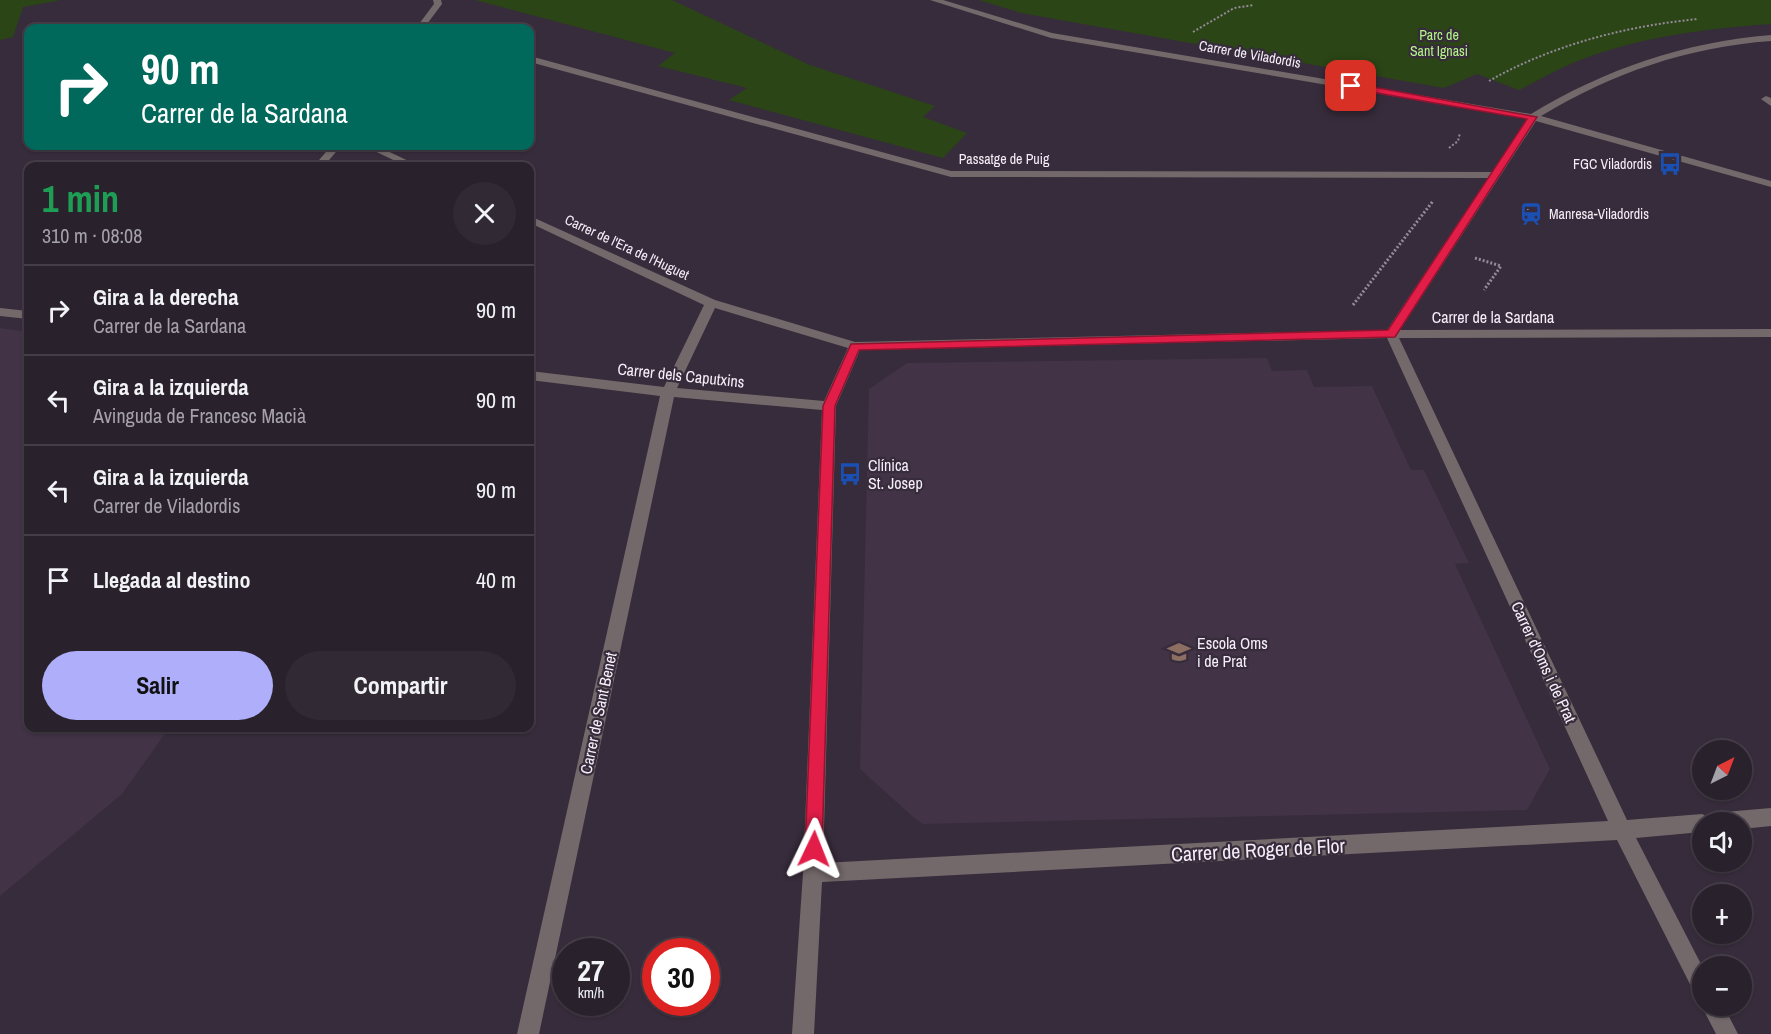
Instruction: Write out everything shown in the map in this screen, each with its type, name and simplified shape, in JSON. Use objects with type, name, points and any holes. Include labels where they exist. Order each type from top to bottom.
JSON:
[{"type":"street","points":[[423,24],[438,4],[437,0]]},
{"type":"street","name":"Carrer de Viladordis","points":[[934,0],[1051,35],[1533,117],[1771,184]]},
{"type":"street","points":[[1391,334],[1533,117],[1566,95],[1655,60],[1739,39],[1771,38]]},
{"type":"street","name":"Passatge de Puig","points":[[534,60],[951,174],[1494,175]]},
{"type":"street","points":[[322,162],[333,150]]},
{"type":"street","points":[[378,150],[405,162]]},
{"type":"street","name":"Carrer de l'Era de l'Huguet","points":[[534,221],[711,303],[855,346]]},
{"type":"street","points":[[668,392],[711,303]]},
{"type":"street","points":[[0,312],[24,315]]},
{"type":"street","name":"Carrer de la Sardana","points":[[855,346],[1391,334],[1771,333]]},
{"type":"street","name":"Carrer d'Oms i de Prat","points":[[1391,334],[1622,830],[1692,967]]},
{"type":"street","points":[[803,1034],[813,873],[829,406],[855,346]]},
{"type":"street","name":"Carrer dels Caputxins","points":[[534,375],[668,392],[829,406]]},
{"type":"street","name":"Carrer de Sant Benet","points":[[528,1034],[668,392]]},
{"type":"street","points":[[1752,819],[1771,817]]},
{"type":"street","name":"Carrer de Roger de Flor","points":[[813,873],[1622,830],[1692,824]]},
{"type":"street","points":[[1718,1016],[1727,1034]]},
{"type":"path","points":[[1169,55],[1189,34],[1213,18],[1234,8],[1254,5]]},
{"type":"path","points":[[1456,104],[1497,76],[1539,57],[1667,21],[1702,19]]},
{"type":"path","points":[[1523,208],[1532,213]]},
{"type":"path","points":[[1484,291],[1501,266]]},
{"type":"shaded area","points":[[0,328],[24,331],[24,732],[166,732],[122,794],[0,896]]},
{"type":"shaded area","name":"Escola Oms i de Prat","points":[[1267,358],[1272,371],[1307,370],[1314,387],[1372,386],[1411,470],[1424,470],[1469,563],[1455,564],[1550,769],[1527,810],[923,824],[912,816],[860,769],[869,389],[907,363]]},
{"type":"green space","points":[[0,0],[61,0],[23,7],[13,37],[0,40]]},
{"type":"green space","points":[[475,0],[672,0],[810,65],[935,106],[923,117],[967,133],[943,158],[729,100],[747,88],[658,66],[675,53]]},
{"type":"green space","name":"Parc de Sant Ignasi","points":[[979,0],[1771,0],[1771,24],[1695,32],[1621,47],[1573,63],[1519,90],[1477,74],[1444,88],[1021,13]]},
{"type":"place","name":"FGC Viladordis","points":[[1670,164]]},
{"type":"place","name":"Manresa-Viladordis","points":[[1531,214]]},
{"type":"place","name":"Clínica St. Josep","points":[[850,474]]},
{"type":"place","name":"Escola Oms i de Prat","points":[[1179,652]]},
{"type":"route","points":[[814,849],[829,406],[855,346],[1391,334],[1533,117],[1351,86]]}]
